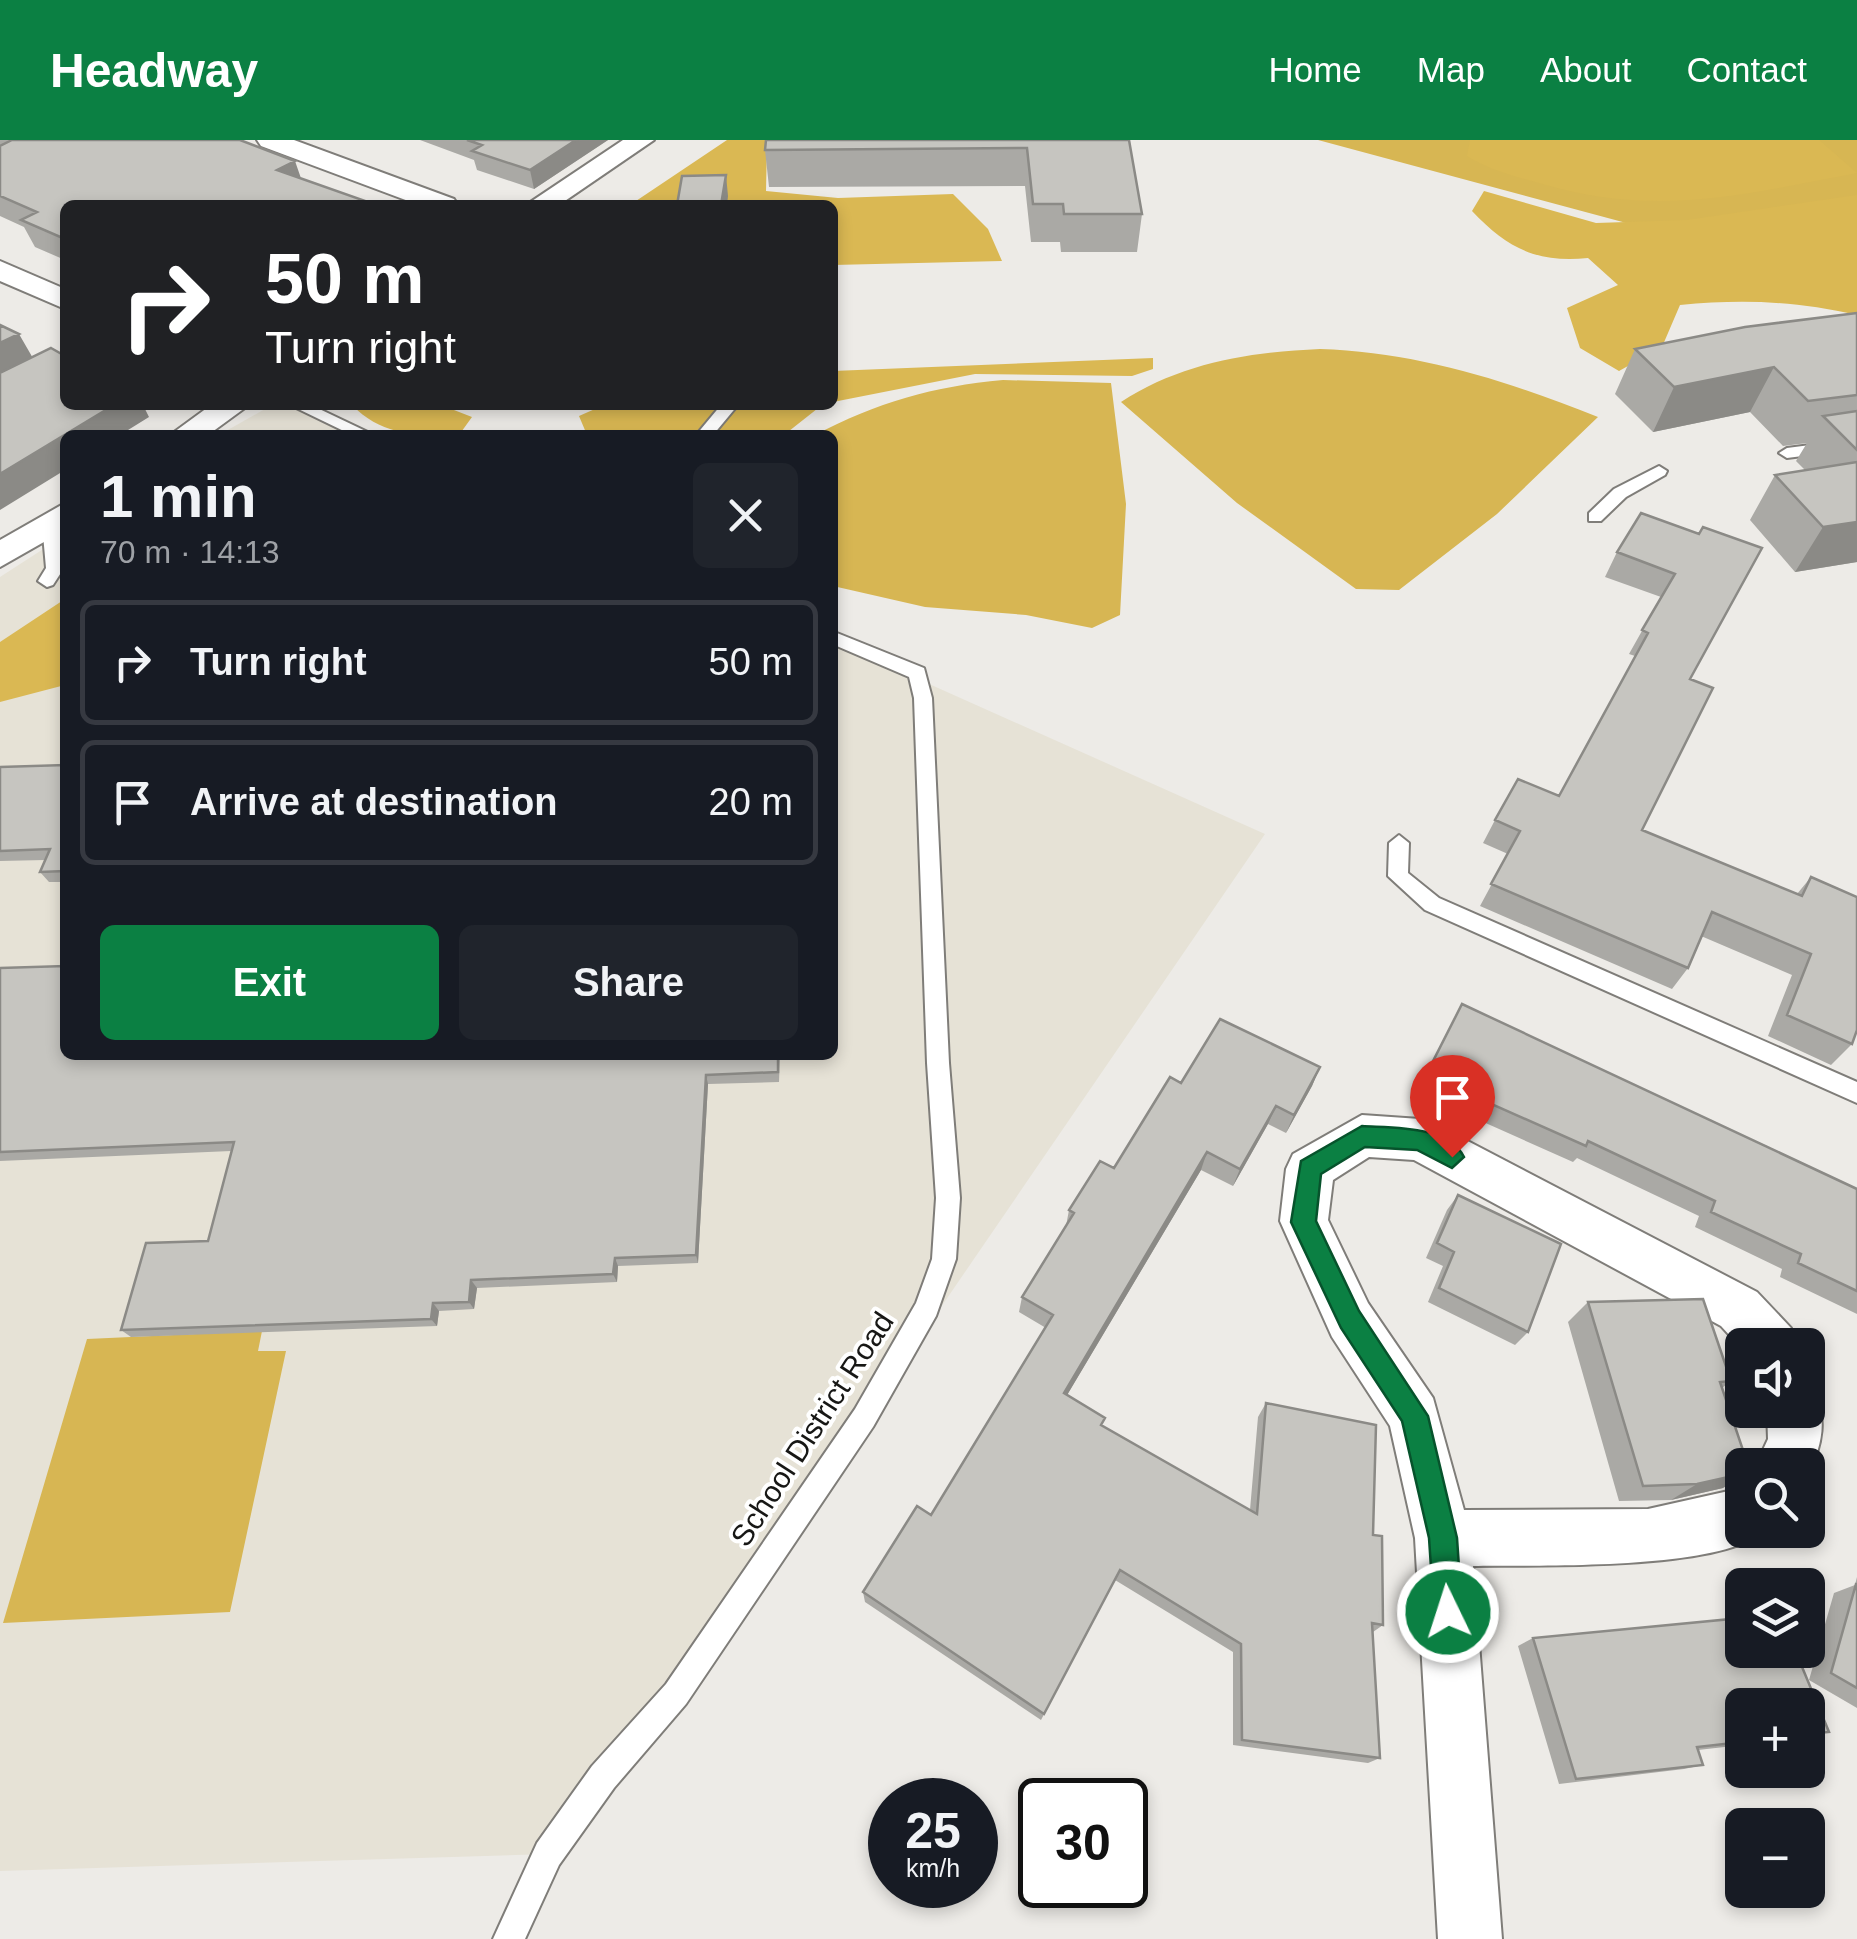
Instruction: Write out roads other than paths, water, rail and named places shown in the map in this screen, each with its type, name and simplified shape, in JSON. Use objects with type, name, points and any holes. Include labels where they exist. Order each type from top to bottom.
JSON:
[{"type":"street","points":[[270,140],[431,200]]},
{"type":"street","points":[[548,200],[640,140]]},
{"type":"street","points":[[0,270],[60,298]]},
{"type":"street","points":[[194,430],[225,410]]},
{"type":"street","points":[[0,556],[58,518]]},
{"type":"street","points":[[1470,1939],[1443,1538],[1414,1416],[1350,1320],[1304,1222],[1310,1168],[1362,1136],[1420,1140],[1740,1309],[1757,1328]]},
{"type":"street","points":[[1443,1538],[1648,1537],[1725,1520]]},
{"type":"lane","points":[[309,410],[355,430]]},
{"type":"lane","points":[[708,430],[726,410]]},
{"type":"lane","points":[[1787,454],[1857,444]]},
{"type":"lane","points":[[1595,517],[1620,493],[1659,471]]},
{"type":"lane","points":[[48,581],[55,568],[58,518]]},
{"type":"lane","name":"School District Road","points":[[509,1939],[548,1854],[604,1777],[676,1694],[864,1418],[927,1308],[944,1259],[948,1198],[938,1063],[923,698],[917,673],[838,640]]},
{"type":"lane","points":[[1399,843],[1398,876],[1432,904],[1857,1093]]}]
